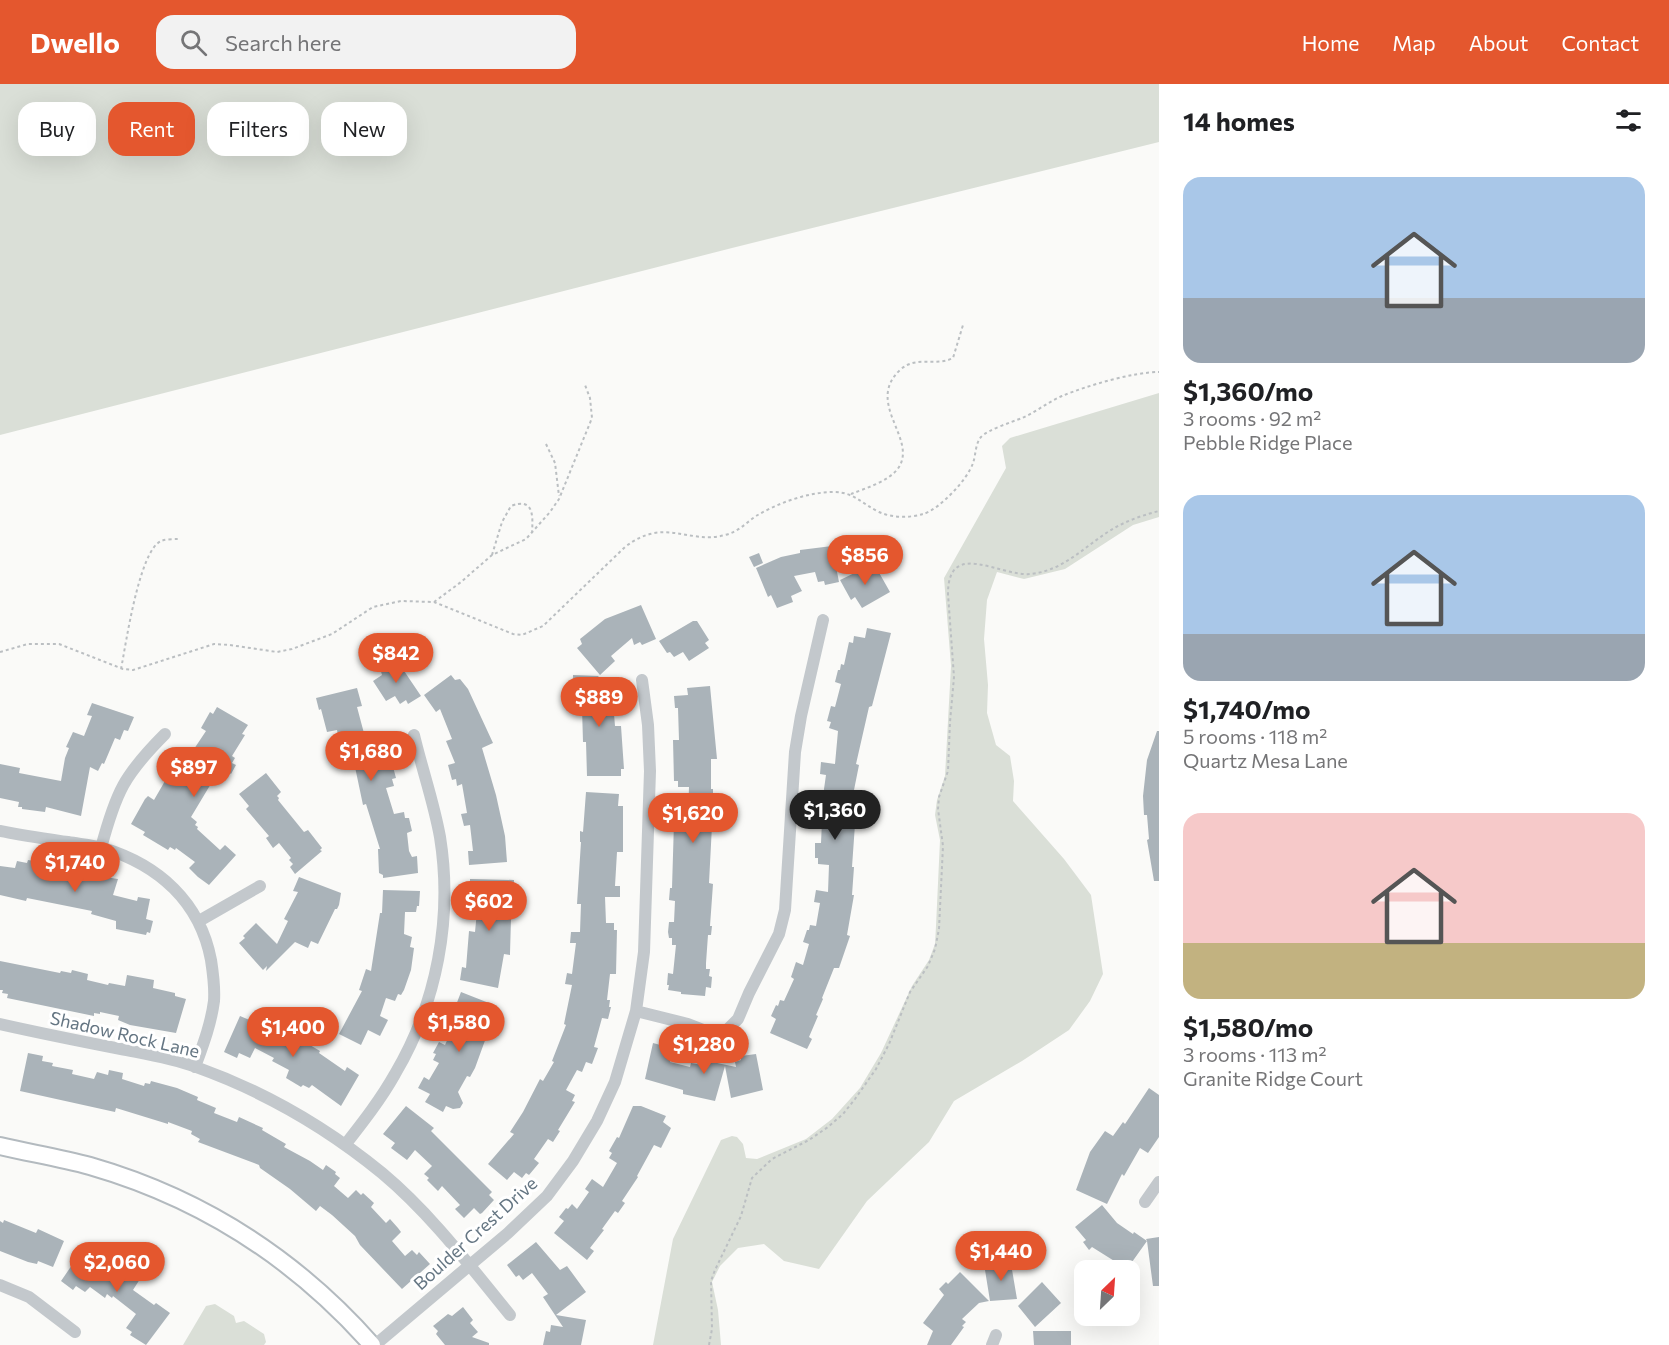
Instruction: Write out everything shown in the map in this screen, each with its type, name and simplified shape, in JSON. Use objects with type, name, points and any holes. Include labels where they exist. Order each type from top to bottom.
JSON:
[{"type":"street","points":[[636,1011],[688,1024],[711,1033],[726,1031],[738,1019],[779,934],[785,910],[795,752],[823,620]]},
{"type":"street","name":"Boulder Crest Drive","points":[[374,1345],[508,1233],[547,1196],[573,1161],[597,1121],[615,1082],[636,1011],[644,952],[650,771],[648,725],[642,680]]},
{"type":"street","points":[[101,848],[110,814],[126,777],[139,759],[165,734]]},
{"type":"street","points":[[345,1145],[380,1098],[411,1045],[432,987],[442,942],[443,862],[439,835],[414,735]]},
{"type":"street","points":[[0,831],[101,848],[126,856],[166,880],[199,921],[208,947],[213,975],[214,998],[210,1024],[195,1067]]},
{"type":"street","points":[[199,921],[260,886]]},
{"type":"street","name":"Shadow Rock Lane","points":[[0,1024],[195,1067],[272,1101],[309,1121],[383,1174],[409,1199],[469,1265],[510,1315]]},
{"type":"street","points":[[0,1146],[88,1166],[149,1185],[204,1210],[258,1242],[300,1274],[333,1303],[374,1345]]},
{"type":"street","points":[[1145,1203],[1159,1182]]},
{"type":"street","points":[[0,1285],[29,1297],[75,1332]]},
{"type":"path","points":[[851,494],[889,476],[898,468],[902,460],[899,438],[887,401],[889,388],[896,376],[914,361],[944,362],[953,358],[963,326]]},
{"type":"path","points":[[0,652],[28,644],[59,644],[121,669],[133,670],[214,644],[277,652],[292,649],[332,634],[373,607],[400,601],[434,602],[513,634],[522,635],[543,626],[625,547],[641,537],[669,531],[713,537],[725,535],[737,531],[756,517],[789,501],[823,492],[851,494],[879,512],[899,517],[931,512],[969,473],[982,435],[1029,415],[1062,396],[1109,381],[1159,372]]},
{"type":"path","points":[[434,602],[492,555],[509,548],[531,534],[550,512],[559,499],[592,418],[590,398],[585,385]]},
{"type":"path","points":[[546,444],[555,463],[559,499]]},
{"type":"path","points":[[492,555],[502,522],[511,506],[518,503],[532,510],[531,534]]},
{"type":"path","points":[[709,1345],[712,1329],[711,1281],[741,1216],[752,1178],[772,1160],[828,1127],[855,1099],[876,1069],[910,992],[928,966],[935,949],[939,929],[943,846],[938,809],[939,797],[948,771],[954,677],[948,594],[948,581],[951,573],[956,567],[965,563],[978,563],[1013,573],[1032,573],[1056,567],[1123,523],[1159,511]]},
{"type":"path","points":[[121,669],[133,603],[150,551],[160,541],[179,539]]},
{"type":"shaded area","points":[[0,84],[1159,84],[1159,142],[732,248],[0,435]]},
{"type":"shaded area","points":[[1159,393],[1159,517],[1133,525],[1065,569],[1024,579],[997,572],[987,600],[984,639],[988,685],[987,713],[996,745],[1010,756],[1014,781],[1013,801],[1064,859],[1091,895],[1103,974],[1090,1001],[1069,1030],[954,1101],[929,1142],[867,1201],[819,1269],[784,1261],[764,1244],[738,1248],[720,1266],[712,1282],[718,1310],[721,1345],[653,1345],[673,1239],[721,1140],[732,1136],[737,1137],[743,1144],[746,1158],[757,1159],[806,1139],[832,1119],[860,1088],[881,1053],[912,986],[929,960],[935,944],[940,840],[935,815],[945,776],[951,666],[944,578],[1006,468],[1002,446],[1010,438]]},
{"type":"shaded area","points":[[215,1304],[234,1316],[236,1323],[244,1321],[264,1334],[266,1342],[264,1345],[183,1345],[206,1306]]},
{"type":"building","points":[[832,546],[839,582],[825,585],[824,581],[818,582],[815,572],[794,576],[802,591],[791,596],[793,602],[777,608],[771,595],[768,597],[756,568],[781,557],[800,553],[800,550]]},
{"type":"building","points":[[759,553],[763,563],[754,567],[749,557]]},
{"type":"building","points":[[871,565],[874,571],[877,569],[890,592],[862,608],[855,597],[851,600],[840,580]]},
{"type":"building","points":[[641,605],[656,639],[642,645],[640,642],[634,645],[632,638],[611,656],[615,661],[600,675],[577,648],[582,644],[580,639],[605,619]]},
{"type":"building","points":[[693,621],[697,621],[709,640],[705,643],[709,648],[689,661],[683,652],[674,657],[670,652],[667,653],[659,641]]},
{"type":"building","points":[[867,628],[891,633],[872,706],[869,707],[856,764],[859,765],[854,790],[856,810],[852,895],[854,895],[847,935],[850,936],[839,968],[834,968],[822,998],[816,1015],[818,1016],[809,1037],[812,1039],[807,1049],[770,1033],[776,1019],[771,1016],[780,1000],[784,1001],[794,979],[791,977],[796,962],[803,965],[809,944],[803,942],[810,925],[816,926],[820,903],[814,902],[816,890],[828,892],[829,865],[818,864],[818,858],[815,858],[815,843],[821,843],[822,821],[816,821],[816,808],[818,803],[822,803],[826,775],[820,774],[821,762],[835,764],[838,731],[829,728],[831,722],[827,721],[831,706],[835,707],[841,684],[835,682],[841,664],[844,665],[849,642],[853,643],[854,636],[865,638]]},
{"type":"building","points":[[393,660],[398,662],[421,696],[408,704],[406,700],[400,704],[395,696],[386,701],[373,681],[382,675],[380,668]]},
{"type":"building","points":[[451,675],[455,680],[460,679],[468,689],[493,743],[482,748],[505,836],[507,862],[469,865],[468,851],[473,851],[470,825],[464,826],[461,814],[467,813],[462,784],[457,786],[456,779],[452,780],[448,765],[455,763],[446,741],[452,739],[440,709],[436,712],[424,695]]},
{"type":"building","points":[[573,675],[599,676],[587,687],[608,687],[608,694],[612,694],[612,714],[614,714],[615,726],[621,726],[624,769],[621,769],[621,776],[587,776],[582,708],[574,708]]},
{"type":"building","points":[[710,686],[717,759],[711,759],[713,806],[709,883],[713,884],[710,926],[712,926],[711,935],[708,935],[706,963],[706,969],[710,969],[709,976],[712,977],[711,988],[706,987],[705,996],[681,994],[681,992],[668,990],[669,985],[667,985],[668,973],[673,974],[676,945],[672,945],[672,938],[669,938],[668,932],[669,922],[674,922],[675,901],[669,900],[670,888],[672,888],[674,822],[678,822],[678,815],[688,816],[689,787],[678,787],[678,781],[674,781],[673,740],[679,740],[678,708],[675,708],[674,696],[688,695],[687,688]]},
{"type":"building","points":[[357,688],[362,706],[357,707],[365,737],[376,734],[379,747],[374,748],[378,767],[392,763],[396,778],[392,779],[394,786],[386,788],[394,814],[404,812],[405,818],[409,818],[412,831],[407,833],[409,851],[412,857],[417,856],[418,873],[383,878],[383,875],[379,873],[378,849],[380,849],[366,804],[363,805],[355,767],[345,768],[337,730],[327,732],[321,709],[319,710],[316,698]]},
{"type":"building","points":[[92,703],[134,717],[128,731],[124,730],[120,740],[115,738],[104,764],[102,763],[98,771],[90,767],[81,816],[46,807],[45,812],[22,809],[18,807],[19,802],[0,798],[0,764],[20,768],[19,773],[61,781],[69,748],[66,747],[73,732],[84,736],[92,716],[87,715]]},
{"type":"building","points":[[217,707],[248,725],[242,734],[245,735],[232,756],[235,758],[232,763],[236,765],[231,774],[227,771],[221,780],[215,777],[191,817],[197,822],[195,825],[197,829],[220,850],[225,845],[236,855],[209,885],[189,868],[195,862],[176,848],[175,850],[170,847],[168,850],[143,835],[145,832],[131,824],[145,799],[148,796],[154,800],[169,774],[172,776],[179,764],[187,769],[198,752],[194,749],[206,731],[201,728],[210,712],[213,714]]},
{"type":"building","points":[[1157,731],[1159,731],[1159,881],[1154,881],[1143,796],[1147,760]]},
{"type":"building","points":[[266,773],[281,792],[277,796],[278,800],[304,832],[308,830],[322,848],[320,850],[322,851],[295,874],[290,867],[293,864],[289,860],[291,858],[279,843],[273,848],[266,838],[269,836],[246,809],[249,806],[239,794]]},
{"type":"building","points":[[586,792],[619,794],[618,806],[623,806],[623,852],[617,852],[615,886],[620,886],[620,897],[605,897],[606,923],[614,923],[614,930],[617,930],[616,974],[610,974],[607,1000],[610,1000],[609,1007],[611,1007],[608,1019],[602,1018],[594,1047],[598,1048],[592,1064],[586,1062],[582,1072],[577,1070],[566,1090],[575,1095],[572,1101],[575,1102],[558,1130],[560,1131],[553,1142],[548,1139],[534,1159],[539,1163],[529,1175],[526,1173],[522,1178],[514,1172],[507,1180],[488,1164],[514,1134],[510,1132],[540,1079],[543,1081],[554,1062],[552,1061],[566,1025],[564,1024],[572,985],[565,984],[567,973],[572,974],[576,943],[570,943],[571,932],[580,932],[581,904],[577,904],[580,831],[583,832]]},
{"type":"building","points":[[28,860],[67,866],[66,871],[118,879],[113,895],[137,901],[138,897],[150,899],[146,919],[153,921],[150,933],[147,932],[146,935],[116,929],[116,921],[91,914],[92,911],[0,895],[0,866],[15,868],[17,861],[27,863]]},
{"type":"building","points":[[299,877],[341,893],[339,905],[318,944],[311,941],[308,948],[295,942],[266,971],[267,966],[263,970],[239,943],[256,923],[277,944],[288,921],[284,919],[298,892],[293,891]]},
{"type":"building","points":[[470,879],[514,880],[514,897],[508,897],[508,918],[511,919],[510,955],[504,954],[498,988],[460,980],[462,967],[466,968],[469,931],[475,932],[478,901],[473,901],[473,894],[470,893]]},
{"type":"building","points":[[383,890],[420,891],[419,906],[416,912],[405,912],[404,934],[412,937],[410,947],[414,948],[411,970],[401,995],[398,994],[395,1001],[386,998],[380,1016],[388,1020],[380,1036],[368,1030],[361,1045],[339,1034],[362,991],[359,990],[366,969],[371,971],[380,913],[382,913]]},
{"type":"building","points":[[0,961],[60,973],[61,971],[71,973],[72,970],[88,974],[87,980],[108,985],[109,983],[125,986],[127,975],[154,980],[153,988],[175,993],[175,996],[186,999],[176,1033],[130,1025],[118,1020],[119,1016],[100,1012],[100,1014],[94,1013],[94,1016],[7,998],[8,994],[0,990]]},
{"type":"building","points":[[461,992],[494,1005],[491,1012],[495,1013],[475,1068],[470,1077],[467,1076],[458,1092],[463,1103],[460,1108],[453,1109],[446,1106],[443,1112],[425,1102],[430,1094],[418,1088],[424,1077],[429,1080],[439,1063],[433,1060],[436,1054],[433,1053],[439,1042],[445,1045],[458,1014],[453,1013]]},
{"type":"building","points":[[240,1016],[271,1029],[273,1025],[288,1032],[320,1051],[319,1053],[345,1071],[347,1067],[359,1075],[341,1106],[312,1085],[309,1088],[303,1085],[301,1087],[286,1078],[289,1070],[272,1061],[274,1058],[255,1048],[250,1058],[239,1053],[237,1058],[224,1052]]},
{"type":"building","points":[[653,1043],[668,1047],[666,1051],[673,1053],[670,1062],[690,1067],[691,1063],[702,1065],[703,1060],[736,1067],[735,1062],[741,1060],[741,1056],[756,1054],[763,1090],[731,1098],[725,1066],[715,1101],[683,1094],[683,1090],[645,1079]]},
{"type":"building","points":[[28,1053],[43,1056],[42,1061],[53,1063],[52,1066],[73,1070],[72,1074],[94,1079],[97,1072],[108,1075],[109,1070],[123,1073],[122,1079],[144,1086],[145,1083],[150,1084],[151,1081],[177,1088],[216,1108],[214,1113],[237,1122],[239,1117],[263,1128],[262,1130],[286,1144],[284,1147],[323,1170],[326,1165],[336,1172],[335,1174],[340,1178],[334,1186],[348,1198],[356,1190],[361,1195],[363,1193],[374,1203],[371,1207],[386,1223],[390,1219],[401,1232],[392,1241],[405,1256],[412,1250],[417,1255],[419,1252],[430,1264],[402,1289],[360,1245],[355,1236],[332,1215],[320,1206],[316,1211],[259,1165],[198,1142],[200,1139],[191,1134],[192,1131],[168,1122],[168,1124],[116,1108],[115,1112],[20,1091]]},
{"type":"building","points":[[1149,1088],[1159,1095],[1159,1137],[1148,1153],[1140,1148],[1124,1176],[1122,1174],[1107,1204],[1076,1190],[1090,1152],[1105,1131],[1113,1136],[1123,1122],[1125,1124]]},
{"type":"building","points":[[406,1106],[434,1128],[431,1131],[492,1192],[489,1195],[494,1200],[482,1213],[480,1214],[474,1208],[464,1218],[455,1209],[460,1205],[442,1186],[438,1191],[427,1180],[429,1178],[424,1174],[432,1166],[415,1150],[407,1160],[391,1148],[395,1143],[383,1134]]},
{"type":"building","points":[[633,1106],[641,1106],[666,1116],[663,1122],[671,1128],[661,1148],[654,1145],[638,1177],[622,1201],[625,1203],[618,1213],[615,1211],[602,1229],[604,1230],[590,1248],[594,1251],[587,1260],[554,1233],[564,1221],[559,1217],[572,1204],[577,1209],[589,1192],[585,1189],[592,1179],[603,1187],[617,1163],[609,1158],[612,1153],[609,1151],[617,1137],[619,1138]]},
{"type":"building","points":[[1102,1205],[1117,1223],[1147,1241],[1133,1260],[1113,1260],[1092,1247],[1089,1250],[1083,1242],[1086,1240],[1075,1227]]},
{"type":"building","points":[[4,1220],[36,1233],[38,1229],[64,1241],[53,1267],[38,1261],[37,1264],[28,1262],[0,1251],[0,1221],[3,1223]]},
{"type":"building","points":[[1159,1237],[1159,1286],[1153,1286],[1146,1239]]},
{"type":"building","points":[[536,1242],[560,1270],[567,1266],[586,1292],[556,1315],[586,1320],[581,1345],[543,1345],[546,1331],[550,1332],[551,1325],[563,1327],[543,1297],[548,1294],[532,1273],[523,1280],[519,1275],[516,1277],[507,1265]]},
{"type":"building","points":[[83,1249],[114,1270],[122,1264],[140,1279],[133,1290],[170,1313],[146,1345],[130,1335],[132,1332],[126,1328],[136,1314],[113,1296],[112,1298],[107,1294],[105,1298],[90,1287],[85,1292],[76,1286],[73,1290],[61,1281]]},
{"type":"building","points":[[1010,1258],[1017,1299],[990,1301],[985,1270],[999,1267],[998,1260]]},
{"type":"building","points":[[960,1272],[989,1301],[979,1303],[962,1319],[966,1322],[962,1326],[964,1327],[951,1345],[927,1345],[933,1331],[923,1323],[944,1295],[939,1289]]},
{"type":"building","points":[[1042,1282],[1061,1303],[1035,1327],[1018,1306]]},
{"type":"building","points":[[463,1307],[473,1320],[470,1323],[478,1332],[472,1337],[489,1343],[489,1345],[445,1345],[436,1334],[438,1331],[433,1326],[448,1314],[452,1316]]},
{"type":"building","points":[[1033,1331],[1071,1331],[1071,1345],[1034,1345]]}]
